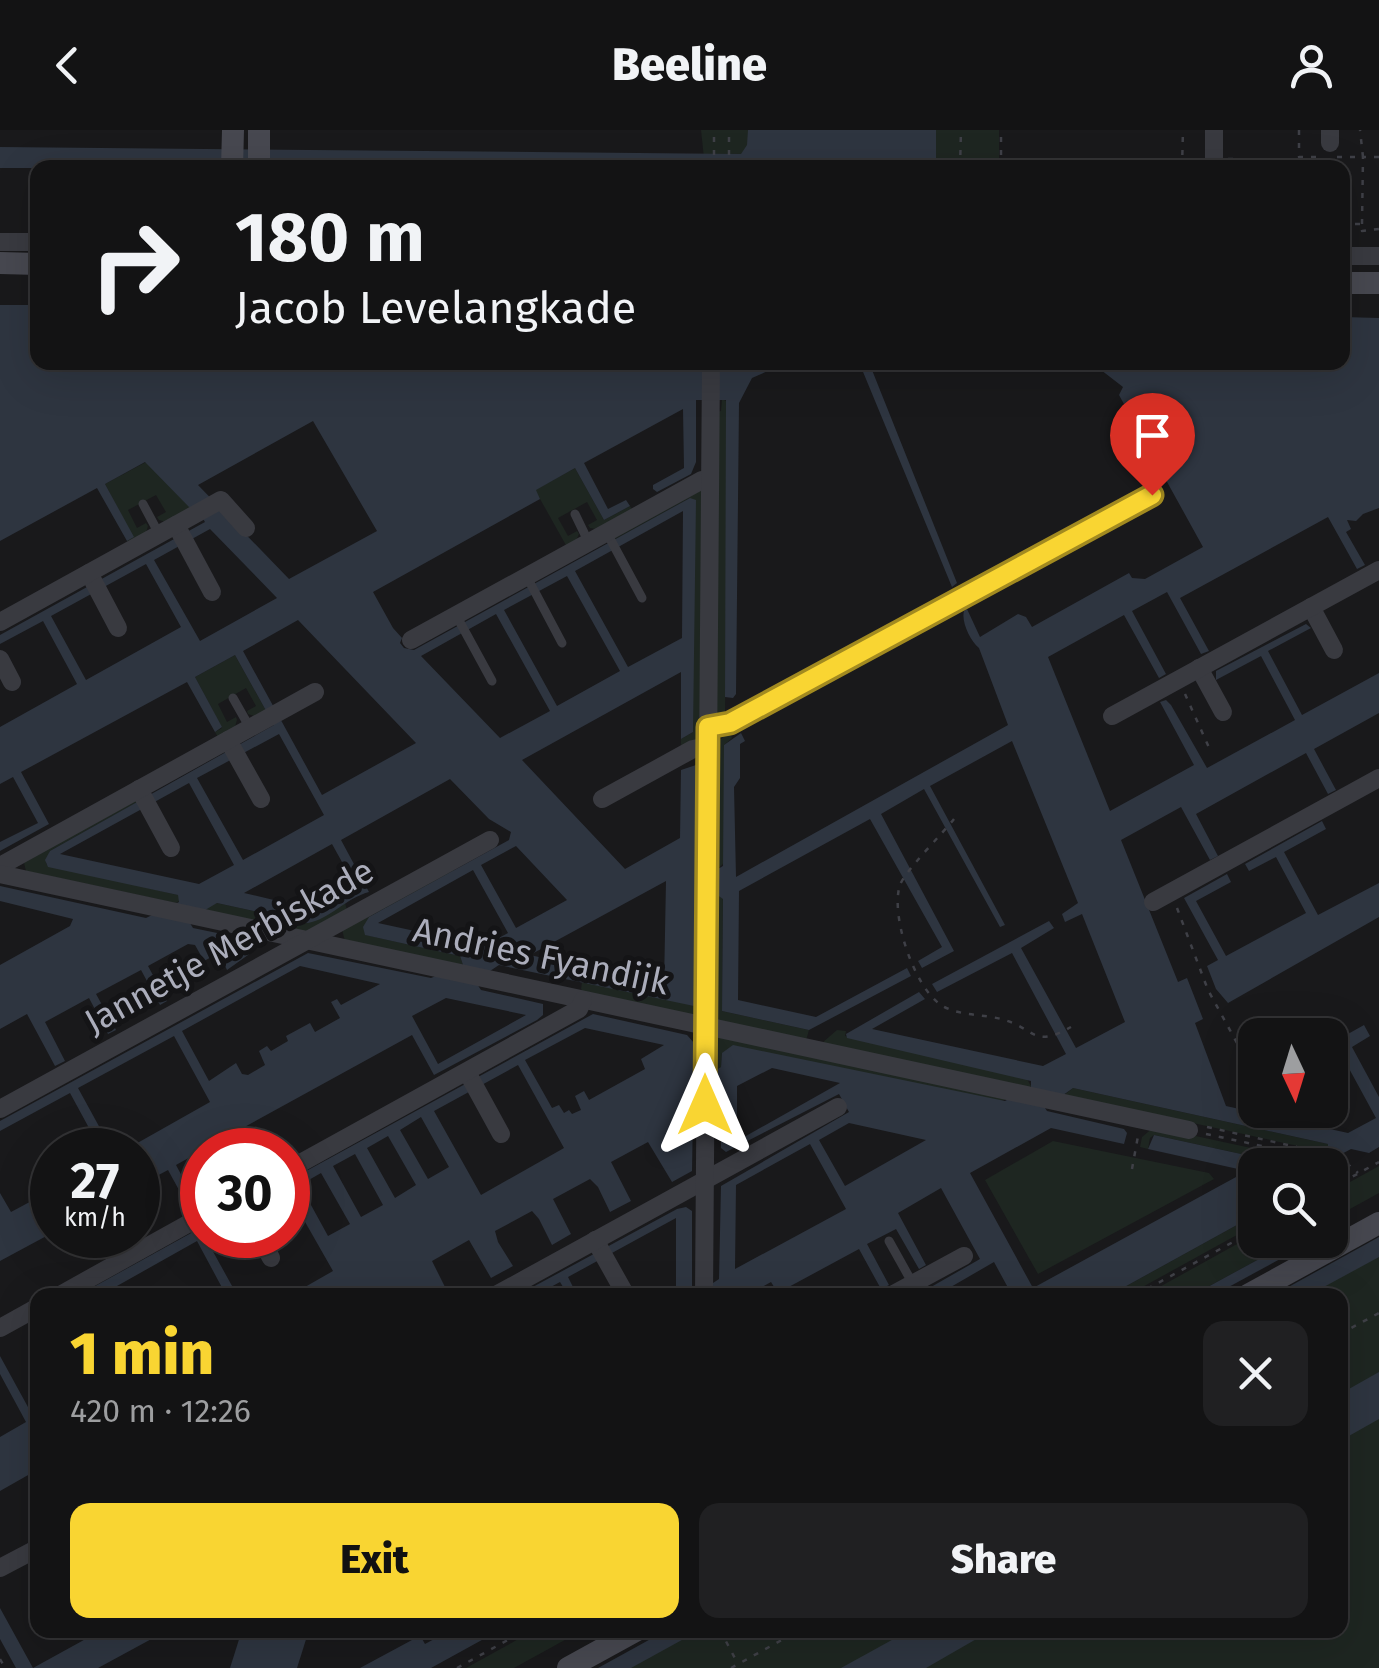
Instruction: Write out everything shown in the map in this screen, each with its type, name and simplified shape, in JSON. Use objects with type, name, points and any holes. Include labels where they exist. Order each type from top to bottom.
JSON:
[{"type":"street","points":[[1214,130],[1214,160]]},
{"type":"street","points":[[0,242],[30,242]]},
{"type":"street","points":[[1350,256],[1379,256]]},
{"type":"street","points":[[0,264],[30,264]]},
{"type":"street","points":[[1350,283],[1379,283]]},
{"type":"street","points":[[704,1288],[711,370]]},
{"type":"street","points":[[411,640],[702,480],[710,480]]},
{"type":"street","points":[[602,800],[694,749],[730,723],[1152,495]]},
{"type":"street","points":[[0,622],[93,581],[175,534],[196,514],[221,500],[246,528]]},
{"type":"street","points":[[175,534],[212,592]]},
{"type":"street","points":[[1112,716],[1379,570]]},
{"type":"street","points":[[93,581],[118,628]]},
{"type":"street","points":[[1311,607],[1334,650]]},
{"type":"street","points":[[0,659],[12,682]]},
{"type":"street","points":[[1199,668],[1222,712]]},
{"type":"street","points":[[0,866],[143,797],[233,748],[266,719],[314,692]]},
{"type":"street","points":[[233,748],[261,799]]},
{"type":"street","points":[[1153,902],[1379,778]]},
{"type":"street","points":[[143,797],[171,848]]},
{"type":"street","name":"Jannetje Merbiskade","points":[[0,1109],[490,840]]},
{"type":"street","name":"Andries Fyandijk","points":[[0,874],[1188,1130]]},
{"type":"street","points":[[310,1159],[471,1080],[579,1008],[583,1000]]},
{"type":"street","points":[[471,1080],[501,1134]]},
{"type":"street","points":[[521,1288],[600,1249],[706,1179],[838,1107]]},
{"type":"street","points":[[1261,1288],[1379,1222]]},
{"type":"street","points":[[73,1288],[180,1228]]},
{"type":"street","points":[[600,1249],[622,1288]]},
{"type":"street","points":[[905,1288],[964,1256]]},
{"type":"street","points":[[0,1328],[30,1311]]},
{"type":"street","points":[[0,1568],[30,1552]]},
{"type":"street","points":[[568,1668],[622,1638]]},
{"type":"lane","points":[[142,504],[175,534]]},
{"type":"lane","points":[[574,514],[589,543]]},
{"type":"lane","points":[[608,535],[642,598]]},
{"type":"lane","points":[[528,579],[562,643]]},
{"type":"lane","points":[[458,617],[492,681]]},
{"type":"lane","points":[[234,698],[266,719]]},
{"type":"lane","points":[[889,1241],[913,1284]]},
{"type":"path","points":[[714,130],[714,160]]},
{"type":"path","points":[[729,130],[729,160]]},
{"type":"path","points":[[960,160],[962,130]]},
{"type":"path","points":[[1001,130],[1001,160]]},
{"type":"path","points":[[1182,160],[1183,130]]},
{"type":"path","points":[[1379,158],[1363,157],[1362,231],[1379,229]]},
{"type":"path","points":[[1264,160],[1298,160]]},
{"type":"path","points":[[1350,224],[1362,224]]},
{"type":"path","points":[[1178,680],[1211,752]]},
{"type":"path","points":[[954,819],[900,884],[900,920],[909,956],[921,982],[936,1002],[958,1012],[1002,1019],[1038,1036],[1052,1037],[1071,1026]]},
{"type":"path","points":[[1172,892],[1208,990],[1238,1045]]},
{"type":"path","points":[[1132,1169],[1141,1120]]},
{"type":"path","points":[[1188,1130],[1337,1162],[1358,1173]]},
{"type":"path","points":[[1348,1178],[1379,1162]]},
{"type":"path","points":[[1149,1288],[1238,1239]]},
{"type":"path","points":[[1348,1330],[1379,1313]]},
{"type":"path","points":[[458,1668],[512,1638]]},
{"type":"path","points":[[724,1638],[738,1664]]},
{"type":"path","points":[[731,1668],[785,1638]]},
{"type":"path","points":[[0,1659],[5,1668]]},
{"type":"shaded area","points":[[701,130],[999,130],[999,160],[704,160]]},
{"type":"shaded area","points":[[748,130],[936,130],[936,160],[30,160],[30,168],[0,168],[0,147],[741,154],[747,145]]},
{"type":"shaded area","points":[[0,305],[30,305],[30,370],[770,370],[752,378],[739,403],[733,698],[725,697],[726,400],[696,400],[696,462],[691,474],[657,492],[653,489],[653,485],[684,468],[683,409],[584,463],[608,509],[626,500],[630,506],[604,520],[575,468],[536,490],[540,499],[373,592],[402,638],[400,643],[414,650],[690,498],[696,500],[693,732],[681,739],[681,672],[522,760],[625,869],[680,838],[681,770],[696,765],[695,876],[699,880],[723,866],[724,745],[741,733],[745,741],[740,744],[740,778],[734,787],[736,877],[1008,725],[979,648],[967,631],[964,611],[967,609],[980,637],[1018,614],[1026,617],[1032,627],[1129,573],[1132,578],[1145,579],[1203,547],[1119,395],[1123,387],[1101,370],[1350,370],[1350,317],[1379,318],[1379,508],[1356,521],[1347,520],[1351,529],[1346,532],[1365,565],[1357,569],[1328,517],[1180,598],[1209,651],[1201,654],[1167,592],[1132,611],[1166,674],[1159,678],[1124,615],[1048,657],[1110,811],[1194,765],[1160,702],[1166,700],[1171,705],[1207,768],[1295,720],[1261,656],[1216,680],[1216,671],[1306,624],[1311,628],[1268,651],[1302,715],[1379,673],[1379,713],[1314,749],[1336,790],[1328,794],[1306,753],[1196,814],[1218,856],[1210,860],[1181,807],[1121,840],[1178,982],[1187,978],[1203,1019],[1195,1023],[1226,1106],[1238,1109],[1238,1124],[1073,1088],[1045,1108],[1127,1133],[1124,1144],[1051,1128],[970,1173],[1033,1288],[1008,1288],[994,1262],[949,1288],[929,1288],[980,1259],[941,1188],[898,1213],[926,1265],[919,1269],[896,1229],[867,1244],[889,1285],[883,1288],[859,1249],[787,1288],[775,1288],[771,1282],[760,1288],[706,1288],[719,1279],[721,1186],[849,1112],[839,1094],[726,1152],[721,1148],[721,1103],[714,1096],[693,1111],[692,1171],[672,1182],[648,1142],[611,1162],[631,1201],[610,1212],[590,1179],[553,1199],[571,1234],[552,1245],[532,1211],[495,1231],[513,1266],[491,1278],[469,1240],[432,1261],[446,1288],[303,1288],[333,1271],[310,1231],[310,1203],[328,1236],[350,1224],[321,1173],[310,1179],[310,1169],[593,1014],[687,1035],[694,1043],[694,1073],[700,1079],[721,1067],[722,1053],[733,1045],[1005,1101],[1031,1087],[1031,1081],[847,1038],[846,1034],[919,992],[925,999],[872,1029],[1043,1066],[1066,1054],[1012,953],[937,992],[932,984],[1049,921],[1054,928],[1021,948],[1076,1048],[1125,1022],[1082,914],[1065,922],[1062,914],[1078,903],[1012,741],[930,786],[1005,925],[1000,927],[924,789],[881,814],[954,951],[922,968],[918,961],[942,947],[870,819],[739,891],[738,1000],[816,1017],[907,968],[911,976],[809,1030],[722,1011],[723,899],[716,894],[694,908],[694,1006],[499,965],[475,981],[481,990],[543,1004],[543,1015],[537,1020],[434,1075],[412,1035],[243,1128],[180,1128],[180,1163],[176,1165],[180,1192],[168,1170],[160,1174],[160,1130],[210,1102],[174,1036],[78,1088],[100,1128],[89,1128],[70,1093],[0,1131],[0,1121],[308,953],[431,978],[463,965],[460,956],[365,935],[363,927],[369,917],[509,840],[511,832],[489,819],[450,779],[341,840],[369,892],[308,923],[217,903],[188,920],[193,928],[251,940],[255,950],[227,970],[219,953],[204,961],[195,945],[188,944],[148,966],[167,1001],[160,1005],[141,970],[96,994],[116,1030],[108,1034],[89,998],[45,1022],[65,1061],[55,1066],[27,1014],[0,1029],[0,965],[70,926],[73,919],[0,901],[0,886],[146,918],[179,902],[178,895],[48,867],[45,860],[50,851],[274,725],[235,655],[195,677],[222,727],[215,732],[187,682],[21,772],[49,824],[0,851],[0,842],[38,823],[13,777],[0,784],[0,727],[77,684],[43,621],[0,644],[0,635],[205,522],[197,509],[189,507],[145,462],[105,484],[134,537],[127,541],[97,488],[0,541]],"holes":[[[313,421],[377,531],[289,579],[198,485]],[[683,511],[682,638],[628,667],[575,571]],[[210,529],[277,598],[200,641],[154,560]],[[146,564],[181,627],[86,680],[51,616]],[[567,576],[620,671],[557,706],[504,610]],[[496,614],[550,711],[500,738],[421,656]],[[298,620],[416,743],[322,795],[243,651]],[[279,734],[324,815],[243,860],[197,778]],[[189,783],[234,865],[199,884],[60,854]],[[332,844],[357,889],[320,911],[244,893]],[[516,846],[567,900],[516,928],[481,865]],[[473,870],[508,933],[484,946],[378,923]],[[666,881],[664,985],[530,955]],[[300,966],[380,984],[341,1005],[337,999],[331,1002],[340,1018],[315,1032],[310,1023],[286,1036],[288,1041],[271,1051],[267,1046],[259,1051],[265,1065],[248,1075],[242,1074],[236,1063],[209,1081],[182,1031]],[[446,998],[526,1015],[438,1064],[412,1016]],[[585,1028],[664,1045],[641,1059],[645,1069],[589,1100],[584,1091],[575,1096],[581,1110],[572,1114],[569,1110],[564,1113],[559,1105],[552,1108],[525,1060]],[[518,1065],[564,1148],[481,1195],[434,1111]],[[772,1068],[840,1083],[737,1141],[737,1086]],[[421,1117],[449,1167],[428,1179],[400,1130]],[[849,1123],[926,1140],[845,1186],[819,1140]],[[388,1136],[416,1185],[395,1198],[367,1148]],[[810,1144],[846,1209],[735,1269],[736,1185]],[[355,1154],[383,1205],[361,1217],[333,1166]]]},
{"type":"shaded area","points":[[862,370],[872,370],[957,583],[952,587]]},
{"type":"shaded area","points":[[722,399],[728,402],[725,718],[713,716],[715,412],[721,411]]},
{"type":"shaded area","points":[[146,462],[189,506],[197,509],[172,524],[157,517],[166,512],[156,495],[128,510],[137,528],[146,523],[148,526],[144,539],[130,547],[127,541],[133,537],[105,484]]},
{"type":"shaded area","points":[[575,468],[604,520],[630,506],[634,513],[602,530],[590,528],[588,525],[597,520],[587,502],[558,518],[568,536],[577,531],[579,534],[573,547],[567,547],[535,490]]},
{"type":"shaded area","points":[[702,488],[702,738],[681,746],[681,739],[693,732],[690,498],[615,539],[613,533]]},
{"type":"shaded area","points":[[235,655],[268,714],[260,718],[248,714],[256,706],[246,688],[218,704],[227,722],[236,717],[237,720],[233,733],[220,741],[215,732],[222,728],[195,677]]},
{"type":"shaded area","points":[[729,730],[732,738],[724,745],[724,863],[715,871],[712,739],[721,739]]},
{"type":"shaded area","points":[[137,795],[141,800],[50,851],[46,864],[178,895],[181,900],[176,903],[26,871],[24,863]]},
{"type":"shaded area","points":[[1322,821],[1326,829],[1284,852],[1318,915],[1379,883],[1379,917],[1228,1003],[1216,989],[1207,966],[1218,960],[1184,898],[1227,874],[1231,882],[1196,901],[1226,956],[1306,913],[1276,857],[1249,871],[1245,864]]},
{"type":"shaded area","points":[[451,867],[454,871],[369,917],[364,930],[366,935],[460,956],[463,965],[345,942],[342,929]]},
{"type":"shaded area","points":[[719,894],[723,899],[722,1011],[809,1030],[805,1044],[714,1022],[711,896]]},
{"type":"shaded area","points":[[703,900],[701,1008],[689,1017],[585,995],[582,982],[693,1005],[694,908]]},
{"type":"shaded area","points":[[217,903],[308,923],[345,903],[347,910],[308,936],[203,909]]},
{"type":"shaded area","points":[[1364,1025],[1370,1036],[1352,1047],[1379,1097],[1379,1147],[1369,1153],[1328,1148],[1328,1144],[1255,1128],[1325,1128],[1348,1133],[1376,1118],[1348,1067],[1348,1034]]},
{"type":"shaded area","points":[[837,1030],[846,1031],[845,1036],[1027,1079],[1031,1086],[1024,1090],[822,1043]]},
{"type":"shaded area","points":[[715,1035],[1014,1097],[998,1102],[722,1053],[721,1067],[709,1074],[710,1043]]},
{"type":"shaded area","points":[[1073,1088],[1238,1124],[1238,1128],[1255,1128],[1328,1144],[1328,1148],[1298,1148],[1064,1095]]},
{"type":"shaded area","points":[[1154,1127],[1251,1148],[1238,1148],[1238,1153],[1154,1135],[1148,1149],[1140,1147],[1142,1137]]},
{"type":"shaded area","points":[[1154,1135],[1238,1153],[1238,1169],[1148,1149]]},
{"type":"shaded area","points":[[1053,1141],[1209,1173],[1214,1179],[1038,1274],[985,1180]]},
{"type":"shaded area","points":[[1379,1166],[1379,1193],[1348,1210],[1348,1183]]},
{"type":"shaded area","points":[[1238,1176],[1238,1224],[1123,1288],[1033,1288]]},
{"type":"shaded area","points":[[0,1193],[11,1212],[30,1202],[30,1245],[0,1261]]},
{"type":"shaded area","points":[[686,1207],[692,1211],[692,1288],[676,1288],[676,1218],[568,1277],[574,1288],[564,1288],[560,1282],[549,1288],[531,1288],[677,1209]]},
{"type":"shaded area","points":[[1238,1224],[1238,1234],[1141,1288],[1123,1288]]},
{"type":"shaded area","points":[[1379,1237],[1379,1257],[1322,1288],[1287,1288],[1341,1258],[1348,1258],[1348,1254]]},
{"type":"shaded area","points":[[180,1239],[180,1251],[113,1288],[92,1288],[146,1258],[160,1258],[160,1250]]},
{"type":"shaded area","points":[[1238,1243],[1238,1258],[1261,1258],[1206,1288],[1158,1288]]},
{"type":"shaded area","points":[[1379,1255],[1379,1668],[617,1668],[672,1638],[1348,1638],[1348,1288],[1318,1288]]},
{"type":"shaded area","points":[[206,1258],[217,1258],[233,1288],[222,1288]]},
{"type":"shaded area","points":[[1261,1258],[1282,1258],[1227,1288],[1206,1288]]},
{"type":"shaded area","points":[[0,1356],[30,1411],[30,1474],[0,1491],[0,1437],[26,1422],[0,1374]]},
{"type":"shaded area","points":[[1379,1372],[1379,1419],[1348,1436],[1348,1389]]},
{"type":"shaded area","points":[[0,1608],[33,1668],[16,1668],[0,1639]]},
{"type":"shaded area","points":[[87,1638],[153,1638],[98,1668],[33,1668]]},
{"type":"shaded area","points":[[239,1638],[306,1638],[297,1668],[230,1668]]},
{"type":"shaded area","points":[[422,1638],[425,1644],[436,1638],[485,1638],[431,1668],[360,1668]]},
{"type":"shaded area","points":[[520,1638],[568,1638],[514,1668],[466,1668]]},
{"type":"shaded area","points":[[652,1638],[685,1638],[631,1668],[598,1668]]},
{"type":"shaded area","points":[[895,1638],[978,1638],[926,1668],[841,1668]]},
{"type":"route","points":[[705,1105],[708,727],[730,723],[1152,495]]}]
